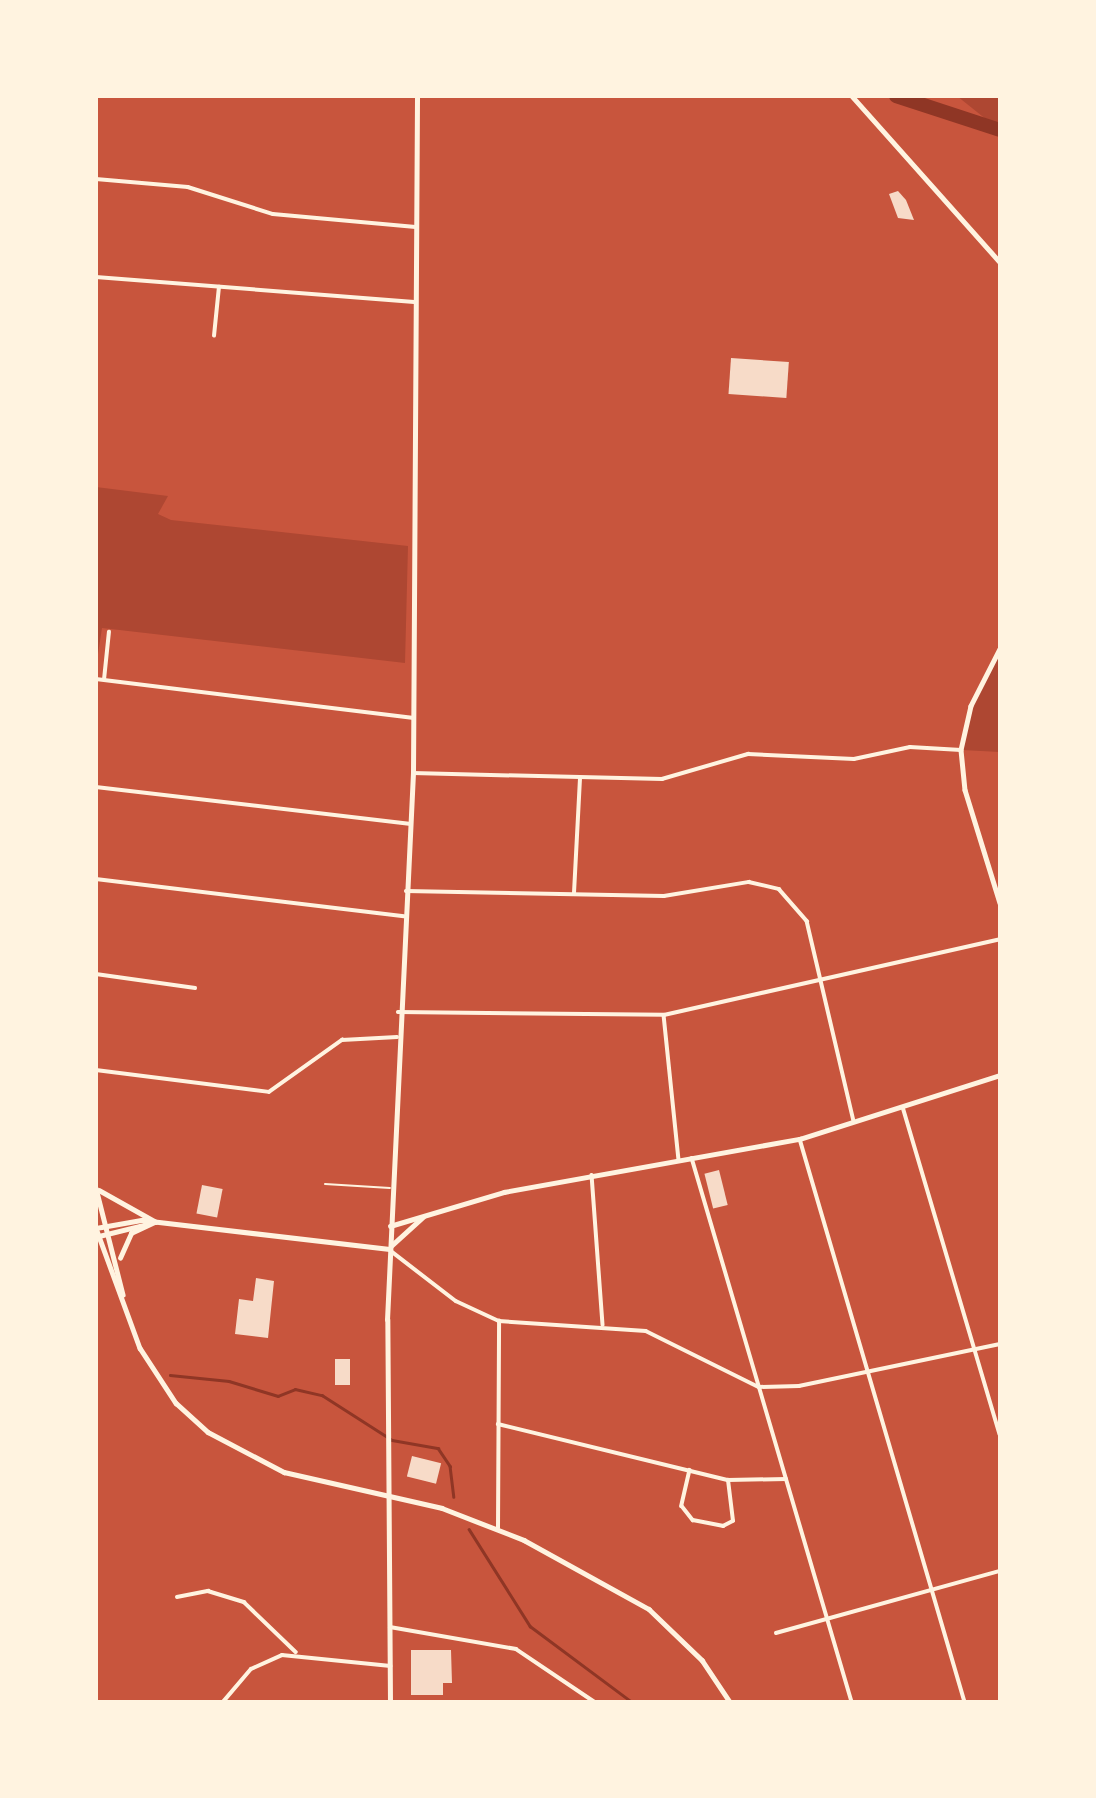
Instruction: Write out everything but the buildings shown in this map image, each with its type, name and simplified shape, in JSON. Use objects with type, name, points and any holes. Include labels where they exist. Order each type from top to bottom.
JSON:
[{"type":"main road","points":[[390,1702],[389,1250],[398,1012],[413,773],[417,96]]},
{"type":"main road","points":[[852,96],[1000,262]]},
{"type":"main road","points":[[1000,649],[971,706],[961,750],[965,790],[1000,903]]},
{"type":"main road","points":[[390,1227],[592,1175],[800,1139],[1000,1075]]},
{"type":"main road","points":[[96,1188],[115,1204],[156,1222]]},
{"type":"main road","points":[[96,1188],[110,1225],[119,1262],[123,1301]]},
{"type":"main road","points":[[389,1250],[423,1217]]},
{"type":"main road","points":[[389,1250],[156,1222],[96,1228],[153,1372],[208,1432],[260,1463],[390,1496],[498,1528],[649,1609],[702,1660],[730,1702]]},
{"type":"main road","points":[[99,1236],[156,1222]]},
{"type":"main road","points":[[119,1262],[131,1233],[156,1222]]},
{"type":"street","points":[[96,179],[188,187],[282,215],[415,227]]},
{"type":"street","points":[[96,277],[414,302]]},
{"type":"street","points":[[214,336],[219,287]]},
{"type":"street","points":[[104,680],[109,632]]},
{"type":"street","points":[[96,679],[412,718]]},
{"type":"street","points":[[413,773],[676,778],[766,753],[854,759],[910,747],[961,750]]},
{"type":"street","points":[[574,892],[580,778]]},
{"type":"street","points":[[96,786],[411,824]]},
{"type":"street","points":[[96,879],[404,916]]},
{"type":"street","points":[[406,891],[686,896],[769,884],[803,911],[822,980],[854,1123]]},
{"type":"street","points":[[398,1012],[664,1015],[1000,939]]},
{"type":"street","points":[[96,974],[195,988]]},
{"type":"street","points":[[664,1015],[679,1160]]},
{"type":"street","points":[[96,1070],[269,1091],[342,1040],[397,1037]]},
{"type":"street","points":[[903,1107],[1000,1434]]},
{"type":"street","points":[[800,1139],[965,1702]]},
{"type":"street","points":[[692,1158],[852,1702]]},
{"type":"street","points":[[592,1175],[603,1325]]},
{"type":"street","points":[[389,1250],[456,1301],[499,1321],[603,1325],[646,1331],[759,1387],[799,1386],[1000,1344]]},
{"type":"street","points":[[498,1528],[499,1321]]},
{"type":"street","points":[[498,1424],[728,1479],[786,1479]]},
{"type":"street","points":[[690,1470],[686,1514],[723,1527],[736,1515],[728,1479]]},
{"type":"street","points":[[776,1633],[828,1622],[1000,1572]]},
{"type":"street","points":[[177,1597],[208,1591],[244,1602],[296,1652]]},
{"type":"street","points":[[390,1627],[516,1649],[595,1702]]},
{"type":"street","points":[[223,1702],[251,1669],[296,1652],[390,1666]]},
{"type":"lane","points":[[326,1184],[391,1189]]},
{"type":"shaded area","points":[[957,96],[1000,96],[1000,132],[992,124]]},
{"type":"shaded area","points":[[96,487],[168,496],[158,514],[171,520],[408,546],[405,663],[102,628],[96,667]]},
{"type":"shaded area","points":[[1000,647],[1000,752],[962,750],[969,710]]},
{"type":"waterway","points":[[896,96],[1000,130]]},
{"type":"waterway","points":[[170,1375],[229,1381],[278,1396],[295,1389],[322,1395],[392,1440],[438,1448],[450,1466],[454,1497]]},
{"type":"waterway","points":[[469,1529],[530,1626],[632,1702]]}]
